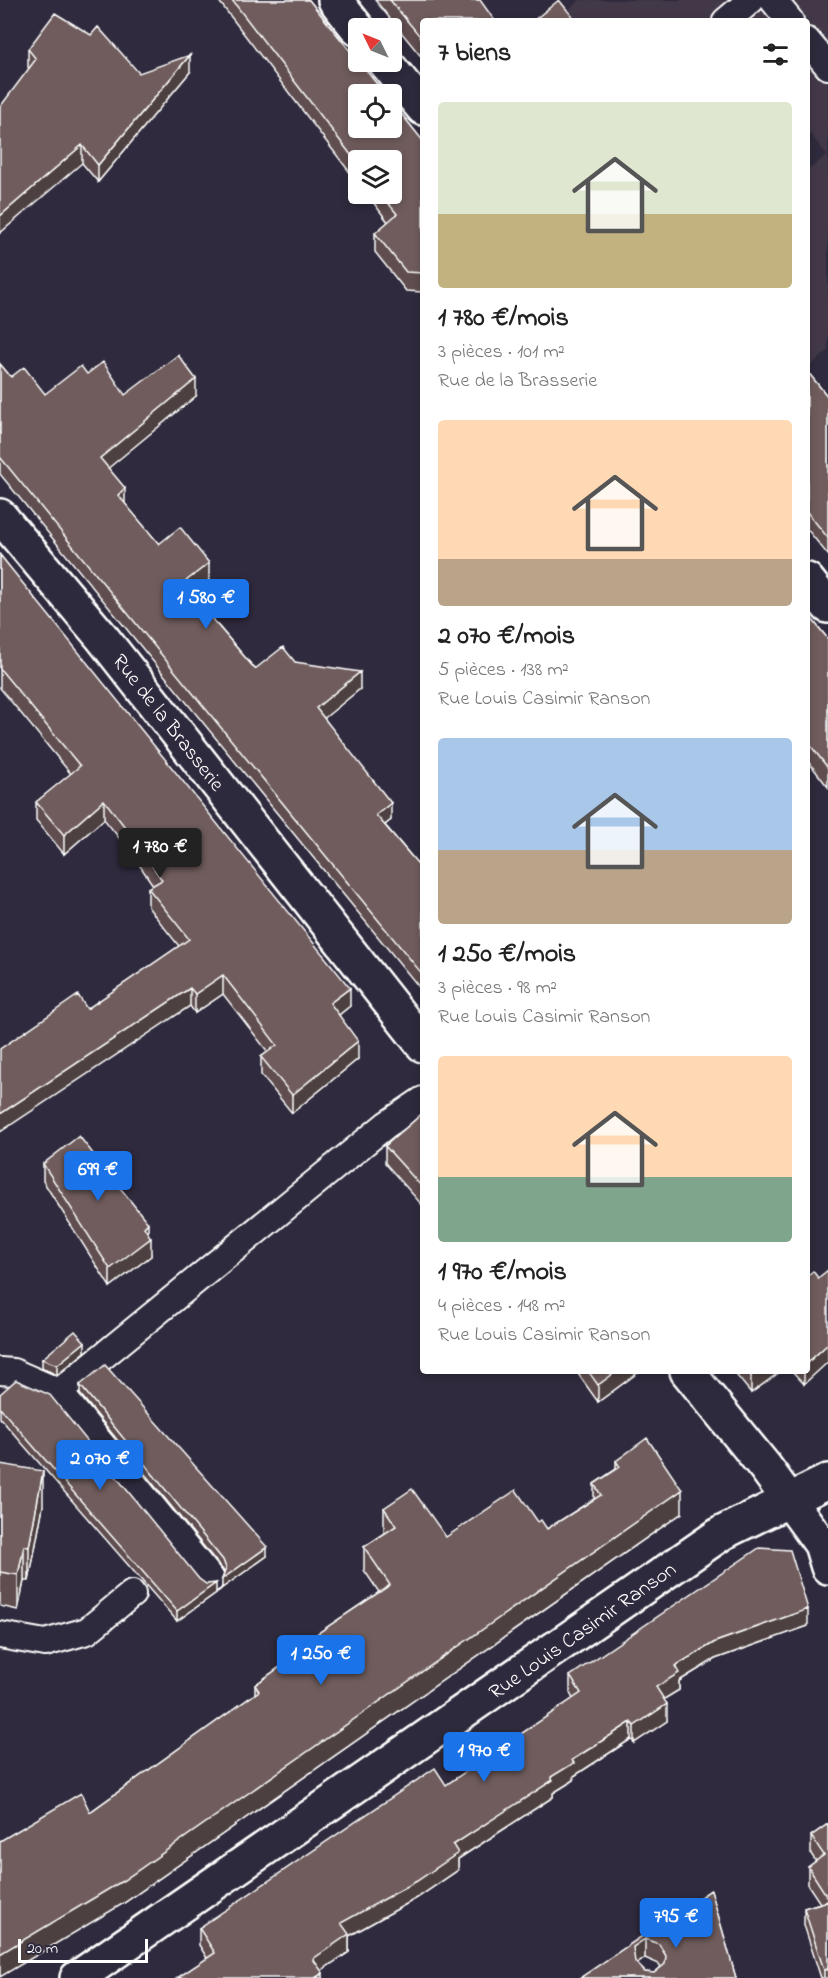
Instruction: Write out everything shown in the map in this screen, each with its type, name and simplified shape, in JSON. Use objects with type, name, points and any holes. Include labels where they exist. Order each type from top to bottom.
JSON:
[{"type":"street","points":[[334,0],[349,18]]},
{"type":"street","points":[[393,72],[420,104]]},
{"type":"street","name":"Rue de la Brasserie","points":[[0,516],[101,636],[420,1041]]},
{"type":"street","points":[[810,584],[828,606]]},
{"type":"street","points":[[689,1374],[789,1499],[821,1544],[828,1567]]},
{"type":"street","name":"Rue Louis Casimir Ranson","points":[[77,1978],[722,1533],[828,1480]]},
{"type":"lane","points":[[730,18],[751,0]]},
{"type":"lane","points":[[773,0],[788,18]]},
{"type":"lane","points":[[810,45],[828,66]]},
{"type":"lane","points":[[59,1392],[386,1125],[420,1102]]},
{"type":"lane","points":[[0,1371],[13,1372],[59,1392],[211,1579]]},
{"type":"lane","points":[[0,1635],[45,1643],[87,1631],[132,1594]]},
{"type":"shaded area","points":[[580,0],[828,0],[828,351],[810,366],[810,169],[827,155],[810,134],[810,18],[559,18]]},
{"type":"building","points":[[232,0],[309,0],[348,48],[348,72],[367,72],[377,84],[348,84],[348,138],[402,138],[402,115],[420,137],[420,273],[406,272],[375,233],[397,214],[389,204],[402,204],[402,150],[348,151]]},
{"type":"building","points":[[390,0],[480,0],[493,18],[420,18],[420,36]]},
{"type":"building","points":[[559,0],[574,18],[537,18]]},
{"type":"building","points":[[55,13],[91,35],[98,27],[139,73],[190,55],[98,165],[82,145],[0,216],[0,107],[36,59],[28,49]]},
{"type":"building","points":[[178,355],[196,379],[100,458],[125,488],[118,495],[159,544],[180,527],[209,563],[182,584],[255,669],[283,647],[295,662],[360,672],[316,708],[391,803],[376,815],[420,866],[420,971],[0,457],[0,364],[11,377],[24,367],[45,394],[81,366],[87,374],[103,362],[125,395]]},
{"type":"building","points":[[810,375],[828,397],[828,538],[810,516]]},
{"type":"building","points":[[0,555],[350,988],[330,1003],[358,1041],[292,1095],[261,1057],[277,1045],[223,975],[195,994],[190,988],[0,1114],[0,1049],[78,995],[87,1009],[189,939],[148,888],[162,880],[104,800],[64,835],[36,802],[80,766],[0,669]]},
{"type":"building","points":[[810,617],[828,639],[828,768],[810,745]]},
{"type":"building","points":[[420,1116],[420,1185],[385,1146]]},
{"type":"building","points":[[79,1136],[148,1223],[144,1227],[151,1238],[110,1269],[43,1164]]},
{"type":"building","points":[[828,1270],[828,1344],[810,1360],[810,1274],[813,1271],[818,1278]]},
{"type":"building","points":[[75,1331],[85,1342],[57,1365],[42,1359]]},
{"type":"building","points":[[105,1365],[267,1547],[222,1579],[226,1568],[223,1560],[80,1385]]},
{"type":"building","points":[[590,1374],[613,1374],[598,1385]]},
{"type":"building","points":[[16,1380],[50,1395],[199,1579],[206,1584],[216,1583],[177,1611],[0,1408],[0,1394]]},
{"type":"building","points":[[647,1438],[682,1490],[124,1880],[0,1954],[0,1841],[81,1793],[90,1812],[259,1691],[255,1685],[308,1647],[305,1642],[390,1585],[364,1547],[396,1526],[384,1508],[412,1489],[446,1537],[516,1490],[538,1522],[541,1520],[547,1529],[601,1495],[594,1484],[620,1467],[616,1461]]},
{"type":"building","points":[[0,1464],[43,1471],[29,1547],[24,1546],[18,1575],[0,1572]]},
{"type":"building","points":[[759,1548],[790,1550],[808,1609],[715,1642],[675,1666],[679,1673],[656,1687],[667,1704],[634,1726],[631,1722],[572,1760],[574,1763],[551,1777],[553,1780],[453,1845],[458,1853],[417,1881],[341,1923],[349,1934],[313,1959],[323,1973],[315,1978],[177,1978],[215,1953],[199,1928],[435,1768],[446,1785],[581,1693],[570,1676]]},
{"type":"building","points":[[828,1824],[828,1898],[808,1867],[824,1855],[811,1836]]},
{"type":"building","points":[[711,1890],[736,1978],[580,1978]],"holes":[[[645,1939],[659,1944],[666,1956],[665,1964],[654,1973],[645,1972],[635,1962],[633,1947]]]},
{"type":"building","points":[[828,1901],[828,1969],[824,1970],[804,1908]]}]
